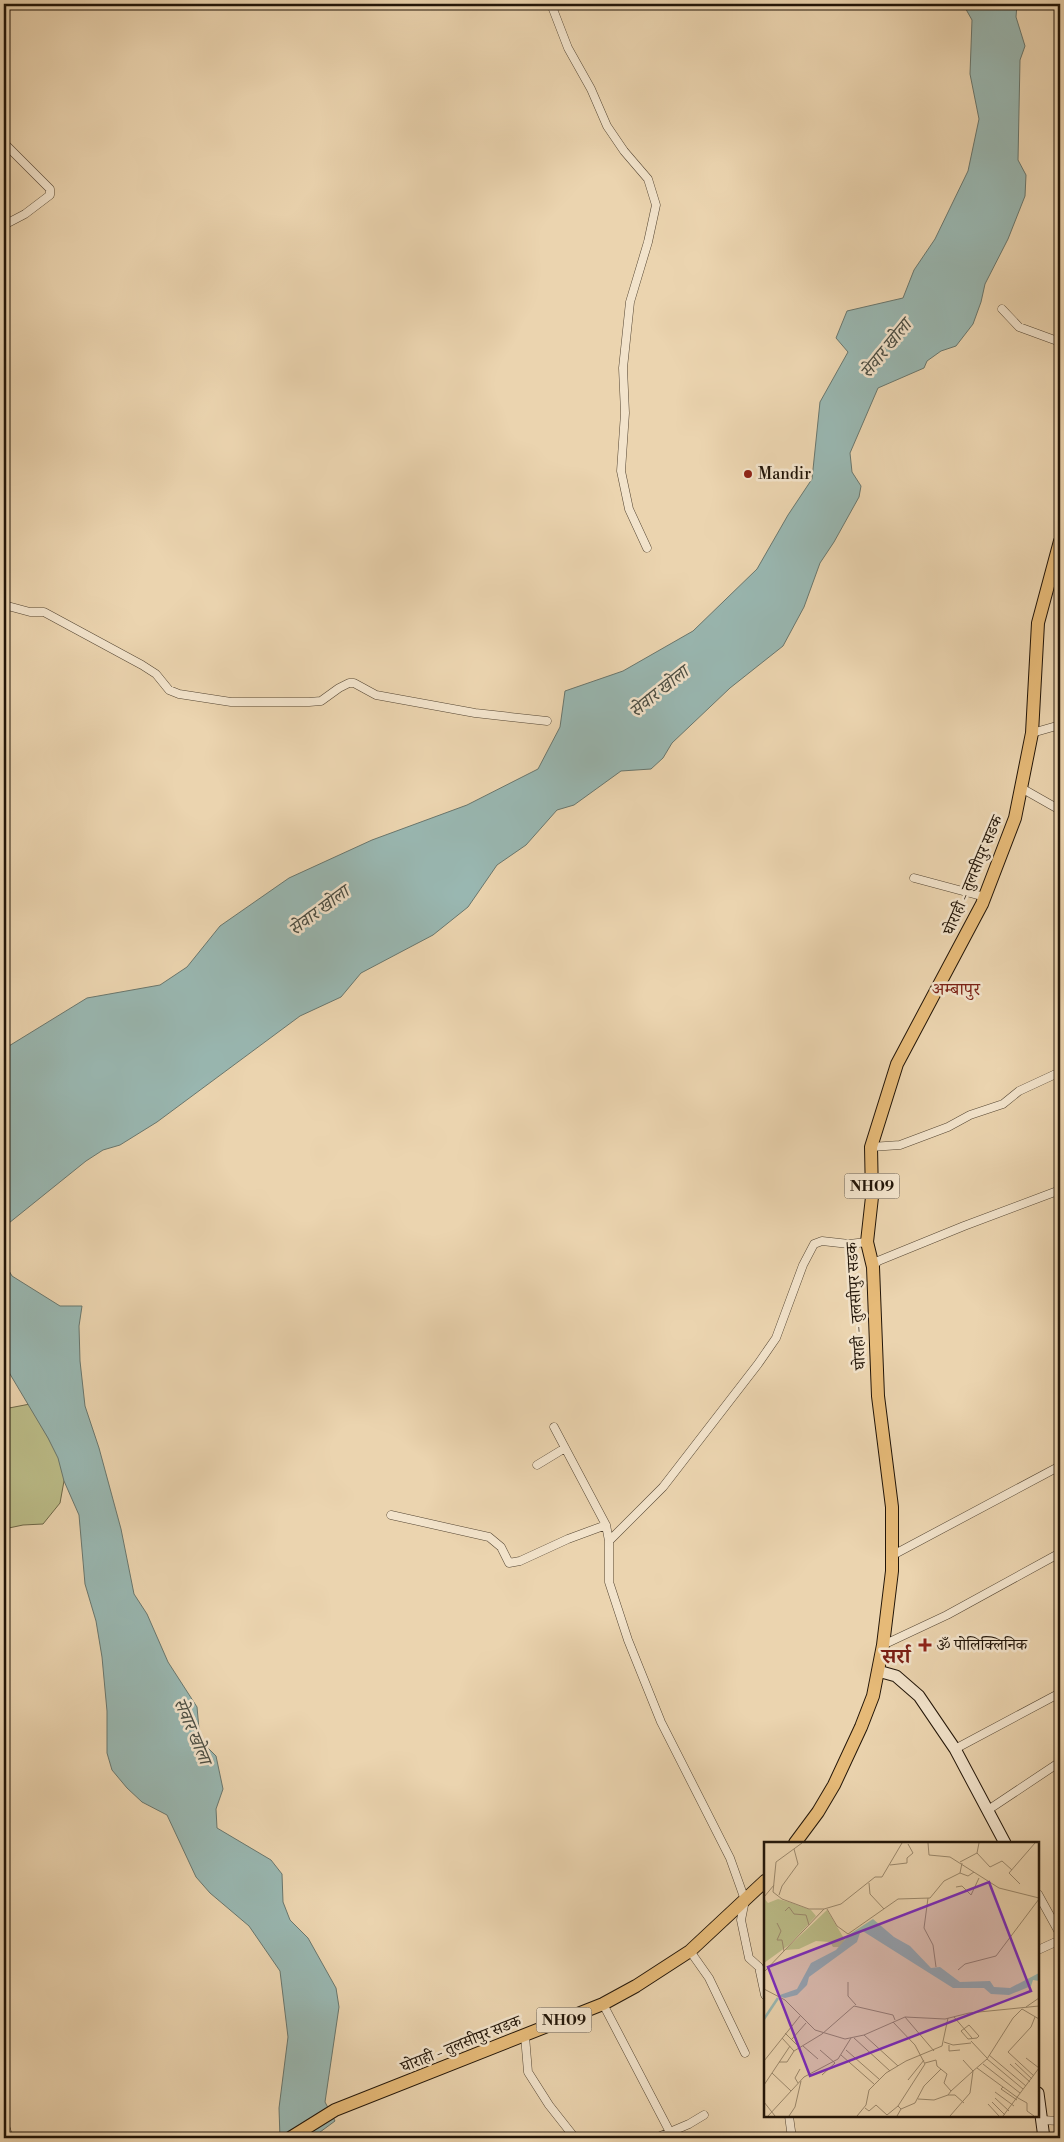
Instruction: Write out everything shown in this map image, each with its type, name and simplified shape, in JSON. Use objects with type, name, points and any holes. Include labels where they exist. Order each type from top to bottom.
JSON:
[{"type":"main road","name":"घोराही - तुलसीपुर सडक","points":[[796,1842],[818,1812],[834,1785],[873,1696],[883,1645],[893,1556],[892,1507],[878,1396],[873,1267],[867,1242],[872,1197],[872,1146],[897,1064],[985,897],[1015,818],[1032,733],[1038,624],[1060,541]]},
{"type":"main road","name":"घोराही - तुलसीपुर सडक","points":[[290,2138],[335,2110],[603,2004],[636,1986],[690,1951],[764,1883]]},
{"type":"street","points":[[551,4],[568,48],[591,89],[607,126],[624,151],[648,179],[656,205],[648,242],[630,302],[623,368],[625,413],[621,470],[629,510],[647,548]]},
{"type":"street","points":[[4,144],[50,189],[50,195],[25,214],[4,225]]},
{"type":"street","points":[[1002,309],[1019,327],[1060,342]]},
{"type":"street","points":[[4,604],[30,612],[44,612],[142,665],[156,674],[169,690],[179,694],[231,702],[309,702],[321,701],[338,688],[354,683],[376,695],[476,713],[547,721]]},
{"type":"street","points":[[1032,733],[1060,725]]},
{"type":"street","points":[[1022,788],[1060,810]]},
{"type":"street","points":[[914,878],[985,897]]},
{"type":"street","points":[[872,1146],[900,1145],[948,1127],[970,1116],[1003,1104],[1018,1091],[1060,1072]]},
{"type":"street","points":[[873,1267],[878,1261],[1060,1190]]},
{"type":"street","points":[[609,1541],[663,1487],[776,1338],[810,1249],[814,1244],[822,1241],[849,1244],[867,1242]]},
{"type":"street","points":[[554,1427],[606,1525],[609,1541],[609,1582],[628,1640],[661,1722],[730,1858],[745,1900],[741,1920],[749,1958],[759,1967],[764,1990]]},
{"type":"street","points":[[537,1464],[565,1448]]},
{"type":"street","points":[[893,1556],[1060,1466]]},
{"type":"street","points":[[391,1515],[489,1537],[501,1548],[509,1563],[520,1561],[568,1539],[606,1525]]},
{"type":"street","points":[[883,1645],[947,1615],[1060,1554]]},
{"type":"street","points":[[878,1671],[896,1676],[919,1696],[955,1749],[1004,1842]]},
{"type":"street","points":[[955,1749],[1060,1693]]},
{"type":"street","points":[[988,1810],[1060,1762]]},
{"type":"street","points":[[1039,1896],[1060,1934]]},
{"type":"street","points":[[1039,1950],[1060,1940]]},
{"type":"street","points":[[690,1951],[709,1978],[745,2053]]},
{"type":"street","points":[[603,2004],[671,2135]]},
{"type":"street","points":[[525,2036],[528,2072],[548,2105],[574,2138]]},
{"type":"street","points":[[1039,2102],[1044,2138]]},
{"type":"street","points":[[656,2138],[671,2135],[704,2115]]},
{"type":"street","points":[[788,2137],[789,2117]]},
{"type":"street","points":[[1041,2120],[1060,2121]]},
{"type":"street","points":[[4,2123],[9,2138]]},
{"type":"green space","points":[[30,1404],[66,1470],[60,1503],[43,1524],[23,1525],[4,1529],[4,1409]]},
{"type":"water","name":"सेवार खोला","points":[[963,4],[1017,4],[1016,17],[1025,46],[1020,60],[1018,160],[1026,175],[1025,196],[1008,239],[985,284],[973,324],[956,346],[941,351],[927,361],[924,368],[878,388],[850,453],[852,472],[861,486],[859,497],[820,563],[804,607],[783,646],[730,688],[672,743],[663,758],[651,769],[621,771],[574,805],[557,810],[526,845],[497,865],[468,907],[433,935],[361,973],[341,997],[300,1016],[157,1122],[120,1145],[103,1150],[86,1161],[4,1227],[4,1049],[87,998],[160,985],[187,967],[220,926],[289,878],[372,840],[467,805],[538,769],[560,727],[565,691],[623,671],[693,631],[757,569],[788,515],[812,479],[820,402],[848,352],[836,338],[847,311],[903,298],[914,270],[935,239],[968,171],[979,119],[970,74],[972,20]]},
{"type":"water","name":"सेवार खोला","points":[[4,1262],[12,1276],[60,1306],[82,1306],[79,1326],[80,1361],[85,1406],[99,1448],[121,1529],[134,1594],[147,1614],[168,1662],[197,1707],[200,1740],[216,1756],[223,1789],[216,1809],[217,1828],[271,1860],[282,1874],[283,1902],[290,1920],[308,1938],[336,1988],[339,2007],[325,2102],[335,2121],[312,2138],[280,2138],[279,2108],[288,2037],[280,1971],[249,1926],[210,1893],[196,1877],[167,1815],[142,1802],[112,1770],[107,1753],[107,1711],[102,1657],[96,1621],[85,1584],[79,1515],[64,1481],[58,1458],[4,1364]]},
{"type":"place","name":"Mandir","points":[[748,474]]},
{"type":"place","name":"ॐ पोलिक्लिनिक","points":[[925,1645]]},
{"type":"district","name":"अम्बापुर","points":[[956,989]]},
{"type":"district","name":"सर्रा","points":[[896,1657]]}]
